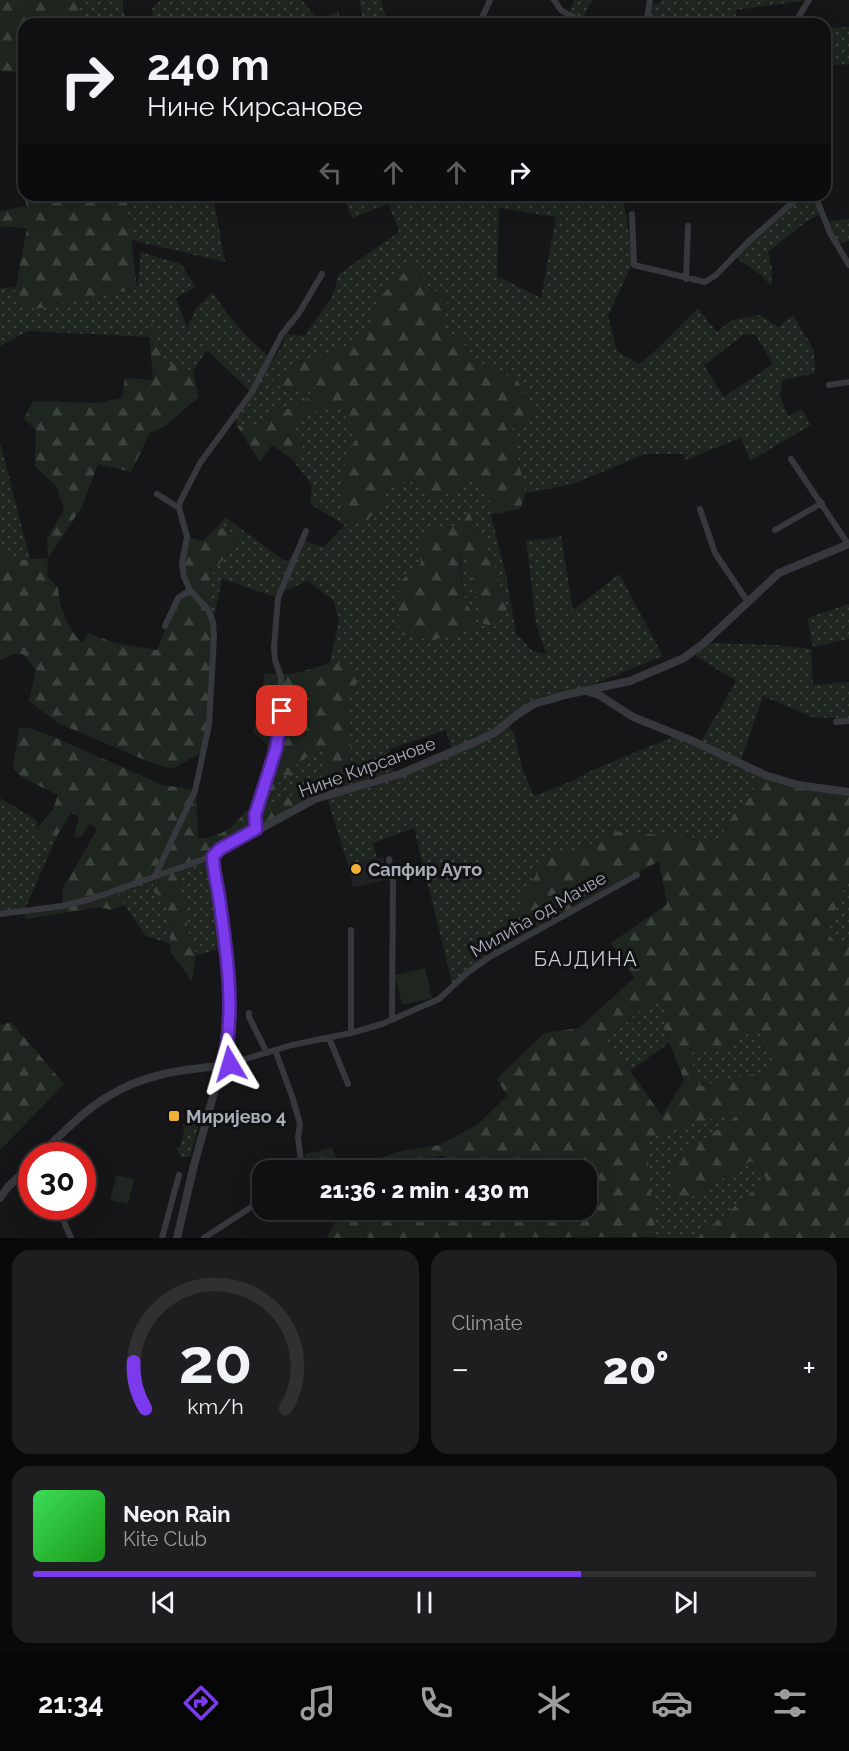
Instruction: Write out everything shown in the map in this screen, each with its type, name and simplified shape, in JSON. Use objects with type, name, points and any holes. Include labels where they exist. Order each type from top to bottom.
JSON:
[{"type":"street","points":[[482,18],[489,0]]},
{"type":"street","points":[[554,0],[561,10],[575,18]]},
{"type":"street","points":[[647,18],[650,0]]},
{"type":"street","points":[[798,18],[809,0]]},
{"type":"street","points":[[632,214],[634,265],[700,282],[712,279],[763,228],[794,201]]},
{"type":"street","points":[[818,201],[830,233],[849,265]]},
{"type":"street","points":[[686,279],[688,225]]},
{"type":"street","points":[[155,876],[195,791],[209,725],[213,622],[208,610],[190,590],[184,577],[182,563],[188,537],[179,508],[187,486],[200,463],[252,392],[282,334],[299,313],[322,274]]},
{"type":"street","points":[[829,385],[849,382]]},
{"type":"street","points":[[791,459],[849,544]]},
{"type":"street","points":[[157,494],[179,508]]},
{"type":"street","points":[[776,530],[822,503]]},
{"type":"street","points":[[700,509],[715,553],[748,602]]},
{"type":"street","points":[[256,829],[255,815],[276,749],[281,722],[281,677],[275,660],[274,647],[278,598],[306,531]]},
{"type":"street","name":"Нине Кирсанове","points":[[0,914],[75,904],[213,856],[220,849],[256,829],[326,795],[425,765],[495,733],[534,704],[630,681],[684,658],[783,571],[849,544]]},
{"type":"street","points":[[165,626],[178,598],[190,590]]},
{"type":"street","points":[[582,691],[599,695],[633,717],[693,741],[765,775],[798,785],[849,792]]},
{"type":"street","points":[[836,722],[849,721]]},
{"type":"street","points":[[177,1238],[227,1042],[228,991],[225,948],[213,856]]},
{"type":"street","points":[[389,859],[393,882],[392,1019]]},
{"type":"street","name":"Милића од Мачве","points":[[222,1066],[292,1045],[351,1034],[435,1001],[467,973],[498,951],[637,875]]},
{"type":"street","points":[[351,930],[351,1034]]},
{"type":"street","points":[[249,1013],[267,1053]]},
{"type":"street","points":[[329,1038],[348,1084]]},
{"type":"street","points":[[275,1050],[300,1124],[298,1144],[300,1160]]},
{"type":"street","points":[[54,1142],[88,1111],[124,1087],[153,1076],[222,1066]]},
{"type":"street","points":[[162,1238],[179,1175]]},
{"type":"street","points":[[0,1198],[18,1177]]},
{"type":"street","points":[[204,1238],[252,1207]]},
{"type":"street","points":[[63,1220],[71,1238]]},
{"type":"shaded area","points":[[383,857],[388,879],[353,888],[348,865]]},
{"type":"green space","points":[[0,0],[77,0],[78,18],[18,18],[18,82],[16,72],[0,71]]},
{"type":"green space","points":[[77,0],[122,0],[125,18],[78,18]]},
{"type":"green space","points":[[161,0],[302,0],[316,18],[153,18],[152,9]]},
{"type":"green space","points":[[359,0],[381,0],[386,18],[363,18]]},
{"type":"green space","points":[[574,0],[592,0],[583,18],[569,16]]},
{"type":"green space","points":[[660,0],[809,0],[736,10],[735,18],[647,18],[650,6],[661,2]]},
{"type":"green space","points":[[338,11],[340,18],[326,18]]},
{"type":"green space","points":[[849,27],[849,64],[831,66],[831,28]]},
{"type":"green space","points":[[25,201],[127,201],[137,288],[36,309],[14,297],[27,228],[0,226],[0,211],[27,206]]},
{"type":"green space","points":[[127,201],[214,201],[225,262],[131,240]]},
{"type":"green space","points":[[345,201],[624,201],[633,262],[608,316],[617,351],[639,364],[698,308],[717,332],[732,320],[760,315],[778,327],[793,315],[814,350],[815,373],[783,380],[780,395],[788,416],[802,409],[811,425],[750,461],[741,438],[685,460],[684,454],[645,454],[573,484],[526,493],[511,429],[538,413],[517,380],[471,359],[462,340],[442,329],[448,298],[429,288],[413,263],[378,299],[369,335],[331,355],[297,361],[272,382],[292,393],[314,386],[320,392],[289,409],[273,407],[266,425],[237,426],[236,416],[252,393],[207,350],[193,372],[179,365],[162,363],[155,328],[148,321],[149,337],[28,331],[0,346],[0,288],[16,287],[14,297],[137,289],[141,252],[181,264],[196,287],[176,298],[187,328],[196,308],[213,292],[240,329],[273,360],[286,334],[304,336],[332,297],[339,274],[399,232],[388,204],[352,218]],"holes":[[[499,208],[556,217],[541,298],[497,276]],[[755,334],[773,364],[724,397],[704,366],[743,335]]]},
{"type":"green space","points":[[794,201],[818,201],[823,213],[807,221],[768,252],[772,269],[771,286],[762,276],[734,256]]},
{"type":"green space","points":[[849,219],[849,241],[836,244],[826,222]]},
{"type":"green space","points":[[413,263],[429,288],[448,298],[443,329],[462,340],[472,359],[517,380],[538,413],[511,430],[526,493],[520,509],[491,515],[493,506],[473,481],[434,498],[418,481],[390,486],[382,504],[365,523],[345,524],[342,495],[345,457],[359,434],[337,406],[320,408],[291,427],[304,451],[292,459],[272,445],[260,462],[237,426],[266,425],[273,407],[289,409],[320,392],[314,386],[292,393],[272,382],[297,361],[331,355],[368,335],[378,299]]},
{"type":"green space","points":[[148,320],[155,327],[162,362],[179,365],[193,372],[199,397],[164,427],[150,433],[131,472],[98,464],[82,507],[48,558],[47,538],[64,510],[57,487],[35,466],[36,430],[24,419],[33,401],[98,403],[122,398],[125,378],[153,380]]},
{"type":"green space","points":[[337,405],[359,434],[345,458],[382,504],[390,485],[419,481],[434,498],[473,481],[493,505],[491,515],[506,575],[516,633],[533,651],[546,654],[536,623],[526,540],[561,536],[573,610],[619,574],[663,656],[554,700],[534,704],[507,724],[514,733],[523,771],[534,796],[672,737],[701,742],[736,681],[693,654],[704,643],[776,645],[811,649],[813,685],[849,682],[849,721],[836,722],[835,718],[812,717],[763,696],[740,764],[765,775],[718,840],[615,831],[577,852],[548,855],[520,939],[453,986],[414,828],[373,843],[377,858],[348,865],[326,795],[310,801],[300,793],[267,805],[283,775],[318,746],[326,752],[327,769],[349,788],[351,751],[346,664],[330,663],[339,620],[333,600],[308,581],[272,596],[222,579],[213,622],[208,610],[212,574],[240,536],[218,526],[225,517],[286,562],[306,541],[324,547],[345,525],[310,504],[312,485],[292,459],[304,450],[290,427],[320,408]],"holes":[[[469,511],[496,569],[506,610],[483,624],[467,552],[461,550],[463,591],[479,628],[399,583],[462,526]],[[446,730],[452,752],[395,775],[390,749]]]},
{"type":"green space","points":[[0,442],[30,559],[22,561],[0,548]]},
{"type":"green space","points":[[468,510],[496,569],[507,610],[495,626],[483,624],[467,553],[461,550],[460,572],[463,591],[469,609],[480,628],[432,640],[399,634],[399,583],[421,563],[418,546],[433,528],[462,526]]},
{"type":"green space","points":[[218,526],[240,536],[212,574],[208,610],[214,637],[204,751],[172,769],[142,759],[58,723],[29,701],[36,670],[23,654],[14,654],[0,660],[0,548],[22,560],[48,558],[47,576],[58,588],[65,618],[82,643],[88,633],[115,643],[157,650],[178,598],[189,590],[182,563],[187,537],[203,541]]},
{"type":"green space","points":[[849,604],[849,639],[813,647],[807,618]]},
{"type":"green space","points":[[330,663],[346,664],[358,681],[348,697],[351,751],[349,789],[326,795],[326,752],[318,747],[297,763],[294,776],[283,775],[267,804],[301,792],[310,801],[216,853],[186,866],[177,891],[184,904],[188,932],[196,955],[192,981],[171,953],[167,903],[152,890],[155,877],[122,889],[119,894],[124,905],[111,910],[100,907],[27,919],[22,913],[62,906],[63,888],[97,830],[90,823],[81,837],[74,837],[79,817],[71,812],[56,838],[47,842],[37,829],[53,809],[58,795],[23,778],[13,768],[19,727],[49,735],[163,785],[196,790],[198,838],[205,838],[231,827],[246,810],[255,815],[265,788],[267,745],[253,732],[265,674],[293,674]]},
{"type":"green space","points":[[765,775],[849,792],[849,875],[826,932],[844,950],[849,944],[849,1238],[697,1238],[767,1179],[751,1161],[677,1206],[669,1163],[747,1109],[657,1134],[646,1144],[656,1237],[327,1238],[336,1220],[597,1220],[597,1160],[446,1160],[443,1155],[426,1160],[374,1160],[397,1152],[440,1145],[478,1124],[507,1096],[497,1079],[544,1033],[579,1028],[634,978],[611,943],[667,904],[659,861],[520,939],[512,921],[522,898],[548,855],[577,852],[615,831],[718,840],[735,812]],"holes":[[[659,996],[671,1009],[663,1026],[684,1080],[662,1116],[612,1045],[606,1041],[652,999]],[[759,1027],[776,1069],[701,1086],[688,1053],[722,1048]]]},
{"type":"green space","points":[[0,798],[38,821],[37,829],[47,842],[57,836],[24,911],[0,914]]},
{"type":"green space","points":[[213,856],[225,948],[196,955],[188,932],[184,904],[177,891],[186,866]]},
{"type":"green space","points":[[849,875],[849,944],[845,950],[826,932]]},
{"type":"green space","points":[[155,876],[152,890],[167,903],[170,944],[146,936],[119,894],[122,889]]},
{"type":"green space","points":[[425,968],[432,998],[402,1005],[395,975]]},
{"type":"green space","points":[[659,996],[671,1010],[663,1026],[669,1043],[630,1071],[612,1045],[605,1042],[652,999]]},
{"type":"green space","points":[[11,1022],[64,1084],[0,1150],[0,1025]]},
{"type":"green space","points":[[759,1027],[777,1070],[700,1086],[688,1053],[722,1048]]},
{"type":"green space","points":[[749,1108],[677,1206],[751,1161],[767,1179],[697,1238],[653,1238],[656,1237],[646,1144],[657,1134]]},
{"type":"green space","points":[[191,1118],[200,1121],[190,1157],[182,1157],[177,1147],[180,1147],[185,1127],[182,1126]]},
{"type":"green space","points":[[332,1148],[336,1160],[304,1160],[306,1154]]},
{"type":"green space","points":[[116,1175],[134,1179],[128,1204],[110,1200]]},
{"type":"place","name":"Сапфир Ауто","points":[[356,869]]},
{"type":"place","name":"Миријево 4","points":[[174,1116]]},
{"type":"district","name":"БАЈДИНА","points":[[586,959]]},
{"type":"route","points":[[230,1064],[222,1066],[228,1034],[228,991],[213,856],[220,849],[256,829],[255,815],[276,749],[282,711]]}]
